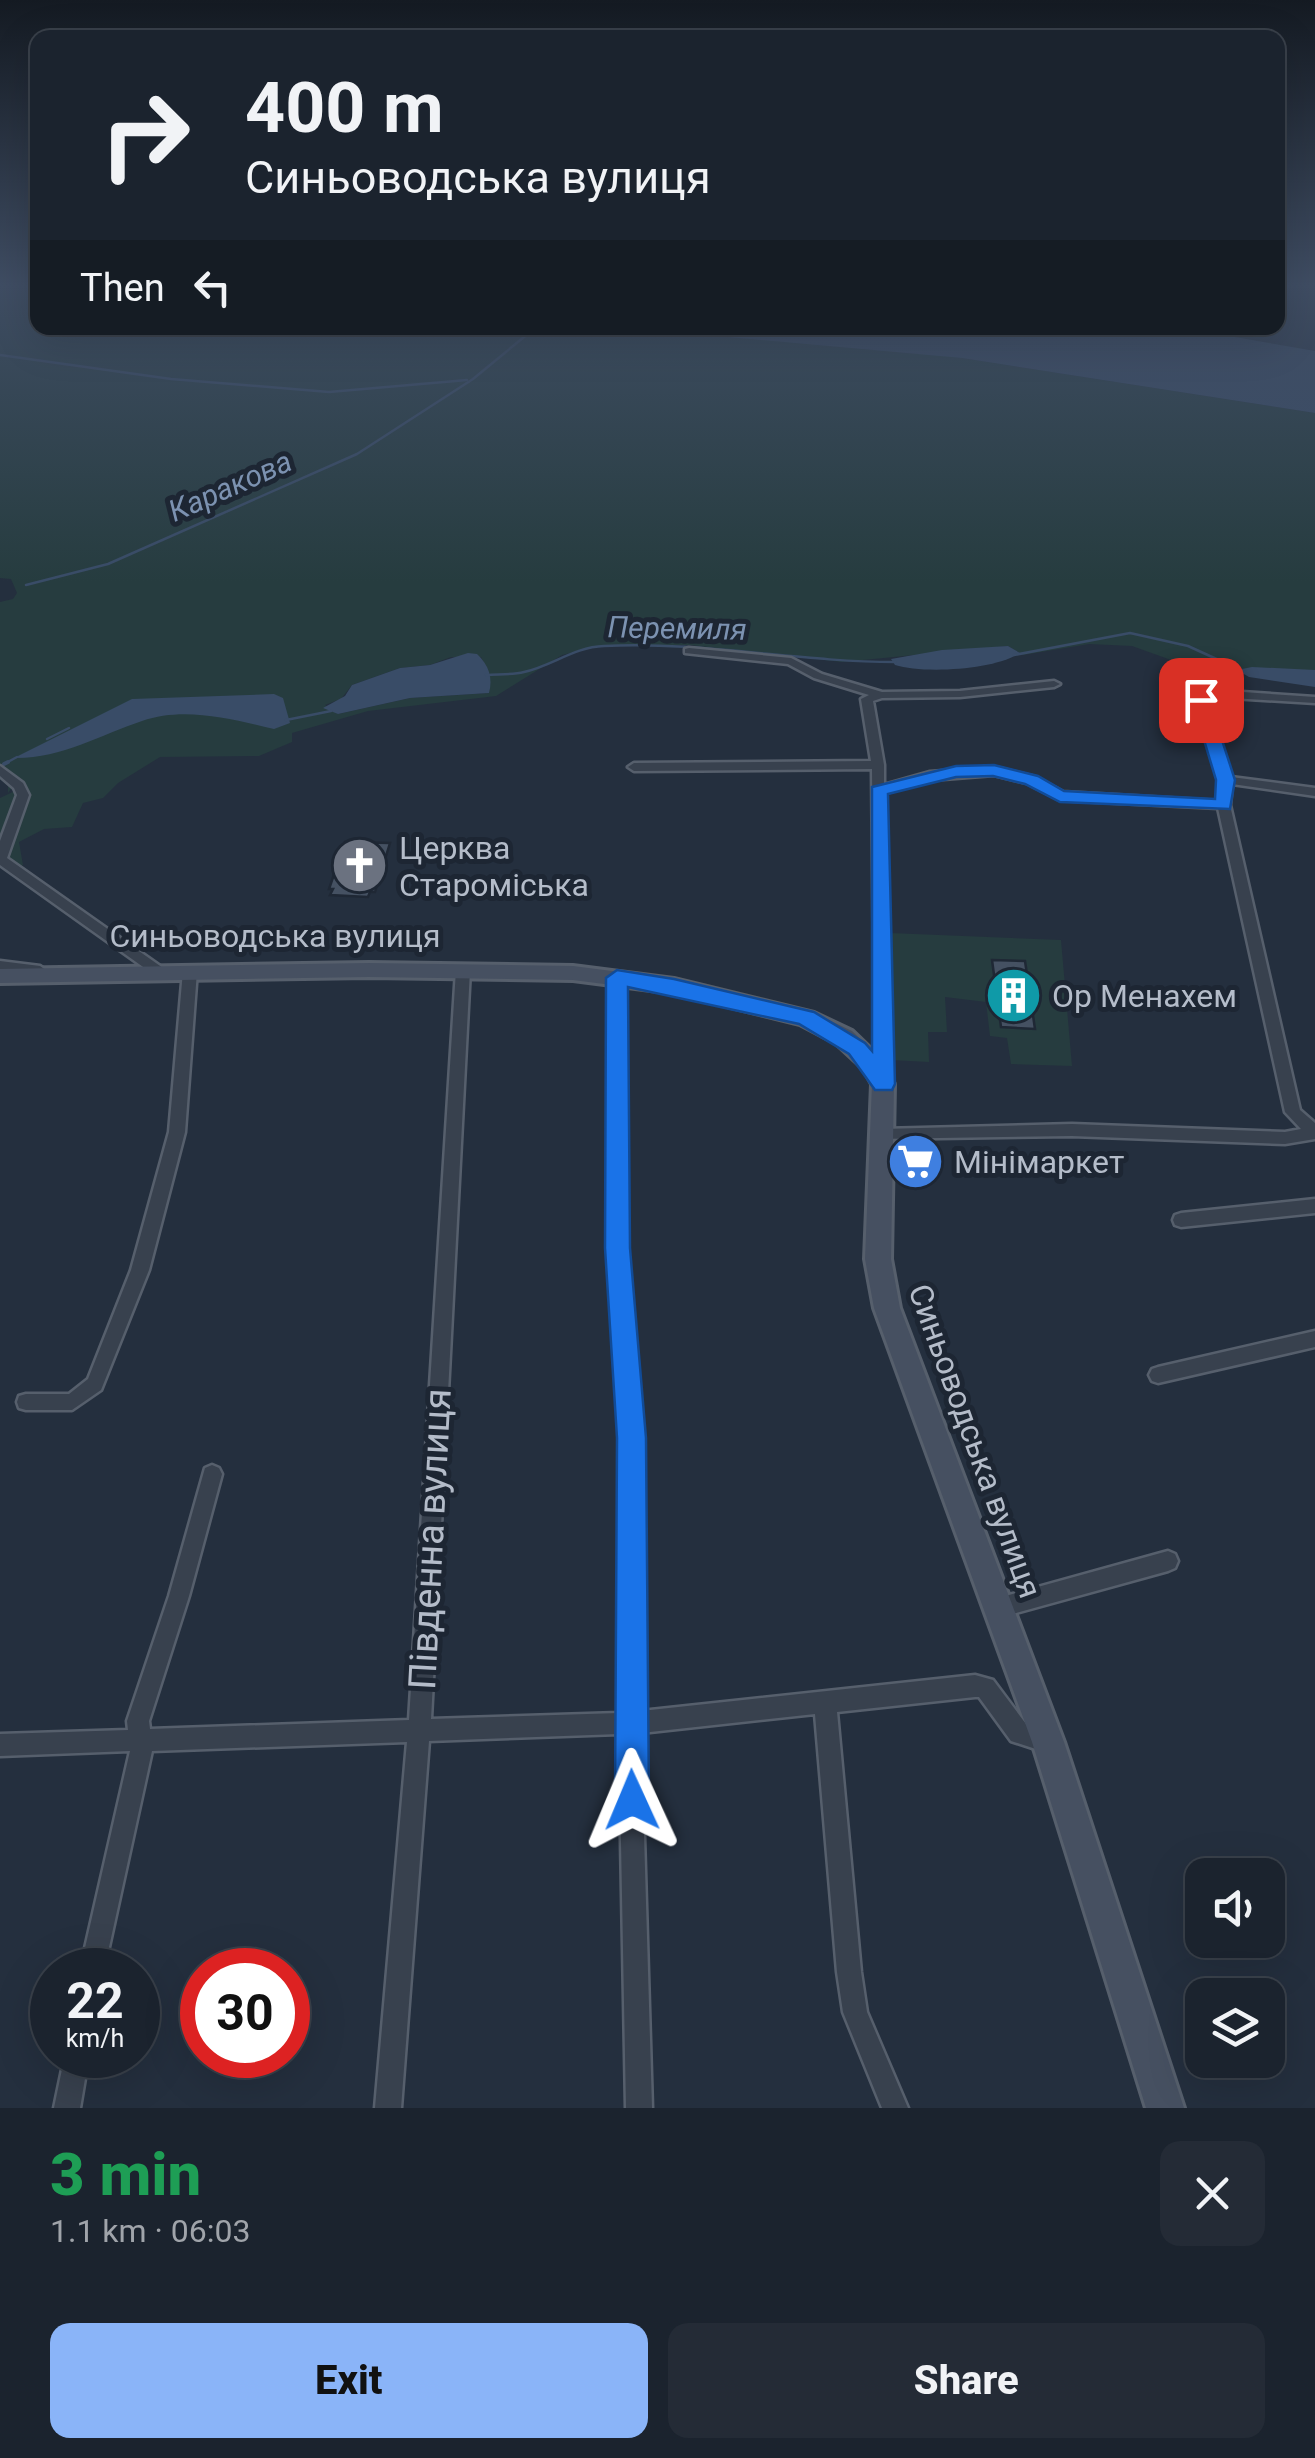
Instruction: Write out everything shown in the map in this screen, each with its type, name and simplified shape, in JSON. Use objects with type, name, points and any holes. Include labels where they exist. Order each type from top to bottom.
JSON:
[{"type":"street","points":[[689,651],[791,662],[818,676],[881,695]]},
{"type":"street","points":[[884,1084],[878,766],[867,699],[1054,684]]},
{"type":"street","points":[[1314,1133],[1294,1112],[1224,805],[1226,780],[1201,700],[1213,693],[1315,700]]},
{"type":"street","points":[[634,767],[878,766]]},
{"type":"street","points":[[0,770],[20,786],[24,795],[0,859],[158,971]]},
{"type":"street","points":[[878,791],[956,771],[994,770],[1031,780],[1060,796],[1224,805]]},
{"type":"street","points":[[1226,780],[1315,792]]},
{"type":"street","name":"Синьоводська вулиця","points":[[0,966],[64,973]]},
{"type":"street","name":"Синьоводська вулиця","points":[[0,976],[463,970],[617,978],[674,986],[806,1018],[857,1048],[884,1084],[878,1259],[882,1294],[1048,1742],[1165,2108]]},
{"type":"street","name":"Південна вулиця","points":[[388,2108],[419,1732],[463,970]]},
{"type":"street","points":[[26,1402],[72,1402],[95,1384],[140,1270],[177,1132],[190,971]]},
{"type":"street","points":[[617,978],[618,1248],[632,1438],[630,1723],[639,2108]]},
{"type":"street","points":[[882,1135],[1072,1130],[1286,1138],[1314,1133]]},
{"type":"street","points":[[1181,1220],[1315,1206]]},
{"type":"street","points":[[1158,1375],[1315,1339]]},
{"type":"street","points":[[97,1948],[141,1752],[138,1721],[180,1596],[212,1474]]},
{"type":"street","points":[[998,1608],[1168,1561]]},
{"type":"street","points":[[0,1746],[630,1723],[975,1686],[986,1688],[1020,1733],[1048,1742]]},
{"type":"street","points":[[825,1703],[851,1986],[868,2049],[895,2108]]},
{"type":"street","points":[[67,2108],[73,2078]]},
{"type":"green space","points":[[0,385],[1137,385],[1315,413],[1315,670],[1199,670],[1132,646],[1089,644],[1023,655],[1008,646],[842,662],[690,645],[599,646],[562,655],[496,696],[368,711],[292,733],[292,742],[259,756],[160,757],[118,783],[103,798],[83,803],[72,827],[44,829],[19,842],[23,865],[15,869],[0,859],[0,798],[21,788],[15,783],[8,793],[8,786],[0,779],[0,602],[13,599],[17,593],[11,579],[0,578]],"holes":[[[451,657],[481,657],[490,675],[489,693],[410,698],[338,714],[325,705],[341,699],[352,685],[400,668],[430,665]]]},
{"type":"green space","points":[[890,933],[1061,940],[1072,1066],[1011,1064],[1007,1038],[990,1036],[986,1002],[945,997],[947,1032],[928,1032],[929,1062],[891,1060]]},
{"type":"water","points":[[1138,385],[1315,385],[1315,413]]},
{"type":"water","points":[[1008,646],[1020,653],[994,663],[959,669],[907,668],[895,665],[891,659],[942,650]]},
{"type":"water","points":[[468,653],[477,654],[487,667],[489,693],[410,698],[338,714],[323,708],[345,696],[352,685],[400,668],[430,665]]},
{"type":"water","points":[[1237,670],[1315,670],[1315,687],[1249,677]]},
{"type":"water","points":[[274,694],[283,698],[290,723],[274,729],[208,716],[174,715],[142,721],[48,755],[14,758],[132,699]]},
{"type":"building","name":"Церква Староміська","points":[[345,842],[390,843],[375,892],[368,897],[330,895]]},
{"type":"building","name":"Ор Менахем","points":[[992,960],[1025,961],[1035,1029],[1001,1027]]},
{"type":"waterway","points":[[248,385],[329,392],[405,385]]},
{"type":"waterway","name":"Каракова","points":[[26,585],[108,564],[357,454],[463,385]]},
{"type":"waterway","name":"Перемиля","points":[[1014,655],[1130,633],[1188,646],[1245,672]]},
{"type":"waterway","name":"Перемиля","points":[[486,675],[524,672],[604,646],[677,646],[895,662]]},
{"type":"waterway","name":"Перемиля","points":[[286,720],[331,711]]},
{"type":"waterway","name":"Перемиля","points":[[47,739],[69,728]]},
{"type":"waterway","name":"Перемиля","points":[[8,762],[4,764],[17,757]]},
{"type":"place","name":"Церква Староміська","points":[[360,866]]},
{"type":"place","name":"Ор Менахем","points":[[1013,996]]},
{"type":"place","name":"Мінімаркет","points":[[915,1162]]},
{"type":"route","points":[[632,1800],[632,1438],[618,1248],[617,978],[674,986],[806,1018],[844,1037],[872,1064],[884,1084],[878,791],[956,771],[994,770],[1031,780],[1060,796],[1224,805],[1226,780],[1201,700]]}]
